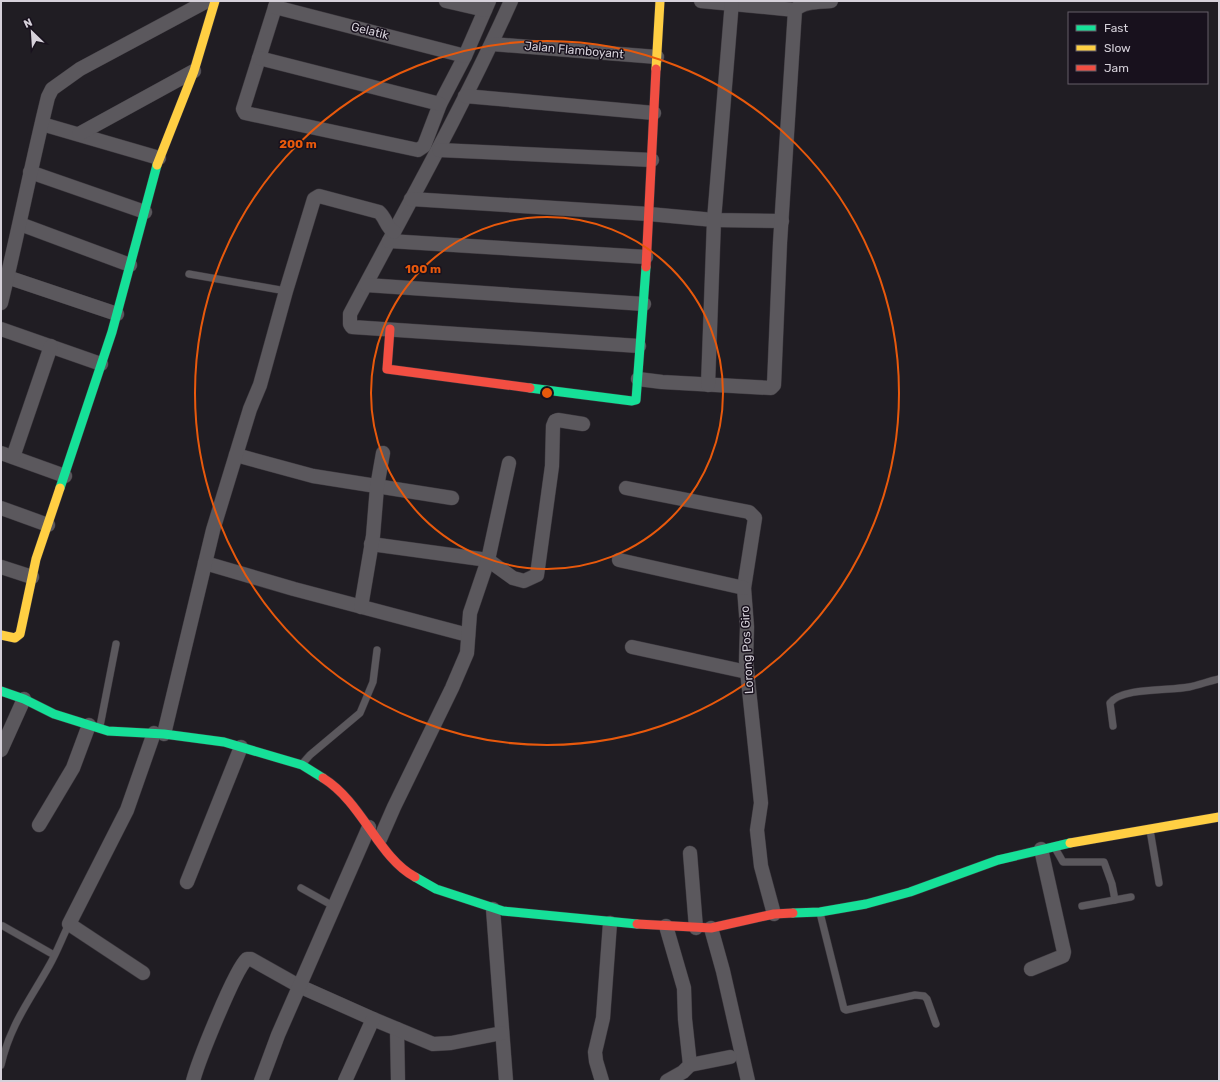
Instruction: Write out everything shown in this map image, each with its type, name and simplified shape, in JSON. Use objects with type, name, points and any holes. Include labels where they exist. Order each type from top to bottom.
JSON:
[{"type":"street","points":[[1,302],[20,224],[30,172],[48,98],[52,89],[80,69],[207,1]]},
{"type":"street","points":[[1,635],[15,638],[20,634],[36,559],[65,476],[101,364],[159,158],[194,71],[215,1]]},
{"type":"street","points":[[276,4],[243,109],[247,115],[418,150],[424,146],[440,104],[465,56],[487,6],[446,1]]},
{"type":"street","points":[[511,1],[492,44],[438,150],[350,314],[350,324],[352,327],[639,346]]},
{"type":"street","points":[[390,329],[387,369],[632,401],[636,400],[639,346],[644,304],[660,1]]},
{"type":"street","points":[[701,1],[732,2],[795,10]]},
{"type":"street","points":[[638,379],[708,385],[770,388],[774,386],[782,221],[795,10],[799,6],[806,4],[831,1]]},
{"type":"street","points":[[708,385],[714,220],[732,2]]},
{"type":"street","name":"Gelatik","points":[[276,4],[465,56]]},
{"type":"street","name":"Jalan Flamboyant","points":[[492,44],[657,57]]},
{"type":"street","points":[[259,58],[440,104]]},
{"type":"street","points":[[79,134],[194,71]]},
{"type":"street","points":[[465,96],[654,113]]},
{"type":"street","points":[[42,124],[159,158]]},
{"type":"street","points":[[438,150],[652,160]]},
{"type":"street","points":[[30,172],[145,212]]},
{"type":"street","points":[[143,973],[69,924],[127,810],[159,733],[236,455],[250,409],[260,385],[286,291],[314,199],[317,196],[379,212],[383,215],[391,237]]},
{"type":"street","points":[[411,199],[649,214],[714,220],[782,221]]},
{"type":"street","points":[[20,224],[130,265]]},
{"type":"street","points":[[391,237],[646,257]]},
{"type":"street","points":[[7,277],[116,314]]},
{"type":"street","points":[[366,284],[644,304]]},
{"type":"street","points":[[1,329],[101,364]]},
{"type":"street","points":[[51,346],[7,455],[65,476]]},
{"type":"street","points":[[371,544],[488,560],[513,578],[524,581],[537,575],[552,466],[553,426],[555,421],[558,420],[582,424]]},
{"type":"street","points":[[361,608],[383,453]]},
{"type":"street","points":[[236,455],[313,476],[452,498]]},
{"type":"street","points":[[380,839],[452,688],[467,653],[470,613],[488,560],[509,463]]},
{"type":"street","name":"Lorong Pos Giro","points":[[626,488],[749,512],[754,516],[744,588],[747,672],[755,734],[761,802],[757,830],[761,866],[774,914]]},
{"type":"street","points":[[1,508],[48,525]]},
{"type":"street","points":[[619,560],[744,588]]},
{"type":"street","points":[[205,563],[361,608],[468,634]]},
{"type":"street","points":[[1,566],[32,577]]},
{"type":"street","points":[[632,647],[747,672]]},
{"type":"street","points":[[1,691],[24,699],[54,714],[108,731],[159,733],[224,742],[302,765],[336,786],[354,805],[391,856],[409,874],[436,889],[493,909],[610,923],[711,928],[774,914],[820,912],[866,904],[910,892],[998,860],[1041,849],[1149,828],[1219,817]]},
{"type":"street","points":[[1,750],[24,699]]},
{"type":"street","points":[[39,825],[94,727]]},
{"type":"street","points":[[187,882],[241,747]]},
{"type":"street","points":[[261,1081],[278,1035],[299,986],[370,827]]},
{"type":"street","points":[[1031,969],[1063,956],[1064,952],[1041,849]]},
{"type":"street","points":[[690,853],[696,928]]},
{"type":"street","points":[[493,909],[506,1081]]},
{"type":"street","points":[[602,1081],[595,1052],[603,1018],[610,923]]},
{"type":"street","points":[[666,926],[684,988],[685,1019],[690,1065]]},
{"type":"street","points":[[711,928],[723,971],[748,1081]]},
{"type":"street","points":[[193,1081],[201,1053],[244,962],[251,959],[299,986],[433,1044],[451,1043],[502,1033]]},
{"type":"street","points":[[345,1081],[373,1019]]},
{"type":"street","points":[[397,1029],[398,1081]]},
{"type":"street","points":[[667,1081],[683,1072],[690,1065],[730,1057]]},
{"type":"lane","points":[[189,274],[286,291]]},
{"type":"lane","points":[[94,727],[116,644]]},
{"type":"lane","points":[[302,765],[310,755],[360,713],[373,682],[377,650]]},
{"type":"lane","points":[[1113,726],[1110,703],[1118,697],[1133,693],[1188,687],[1219,678]]},
{"type":"lane","points":[[1149,828],[1159,882]]},
{"type":"lane","points":[[1055,846],[1063,862],[1104,862],[1112,884],[1115,900]]},
{"type":"lane","points":[[301,888],[335,907]]},
{"type":"lane","points":[[1082,906],[1131,897]]},
{"type":"lane","points":[[820,912],[844,1009],[846,1010],[915,995],[924,996],[927,999],[936,1024]]},
{"type":"lane","points":[[1,1064],[6,1043],[26,1002],[54,955],[69,924]]},
{"type":"lane","points":[[3,926],[54,955]]},
{"type":"traffic: fast","points":[[60,488],[112,332],[157,165]]},
{"type":"traffic: fast","points":[[530,388],[632,401],[636,400],[646,267]]},
{"type":"traffic: fast","points":[[1,691],[24,699],[54,714],[108,731],[164,734],[224,742],[302,765],[323,778]]},
{"type":"traffic: fast","points":[[793,913],[820,912],[866,904],[910,892],[998,860],[1070,843]]},
{"type":"traffic: fast","points":[[415,877],[436,889],[503,911],[637,924]]},
{"type":"traffic: slow","points":[[157,165],[194,71],[215,1]]},
{"type":"traffic: slow","points":[[656,69],[660,1]]},
{"type":"traffic: slow","points":[[1,635],[15,638],[20,634],[36,559],[60,488]]},
{"type":"traffic: slow","points":[[1070,843],[1219,817]]},
{"type":"traffic: jam","points":[[646,267],[656,69]]},
{"type":"traffic: jam","points":[[390,329],[387,369],[530,388]]},
{"type":"traffic: jam","points":[[323,778],[349,801],[391,857],[402,868],[415,877]]},
{"type":"traffic: jam","points":[[637,924],[711,928],[774,914],[793,913]]}]
